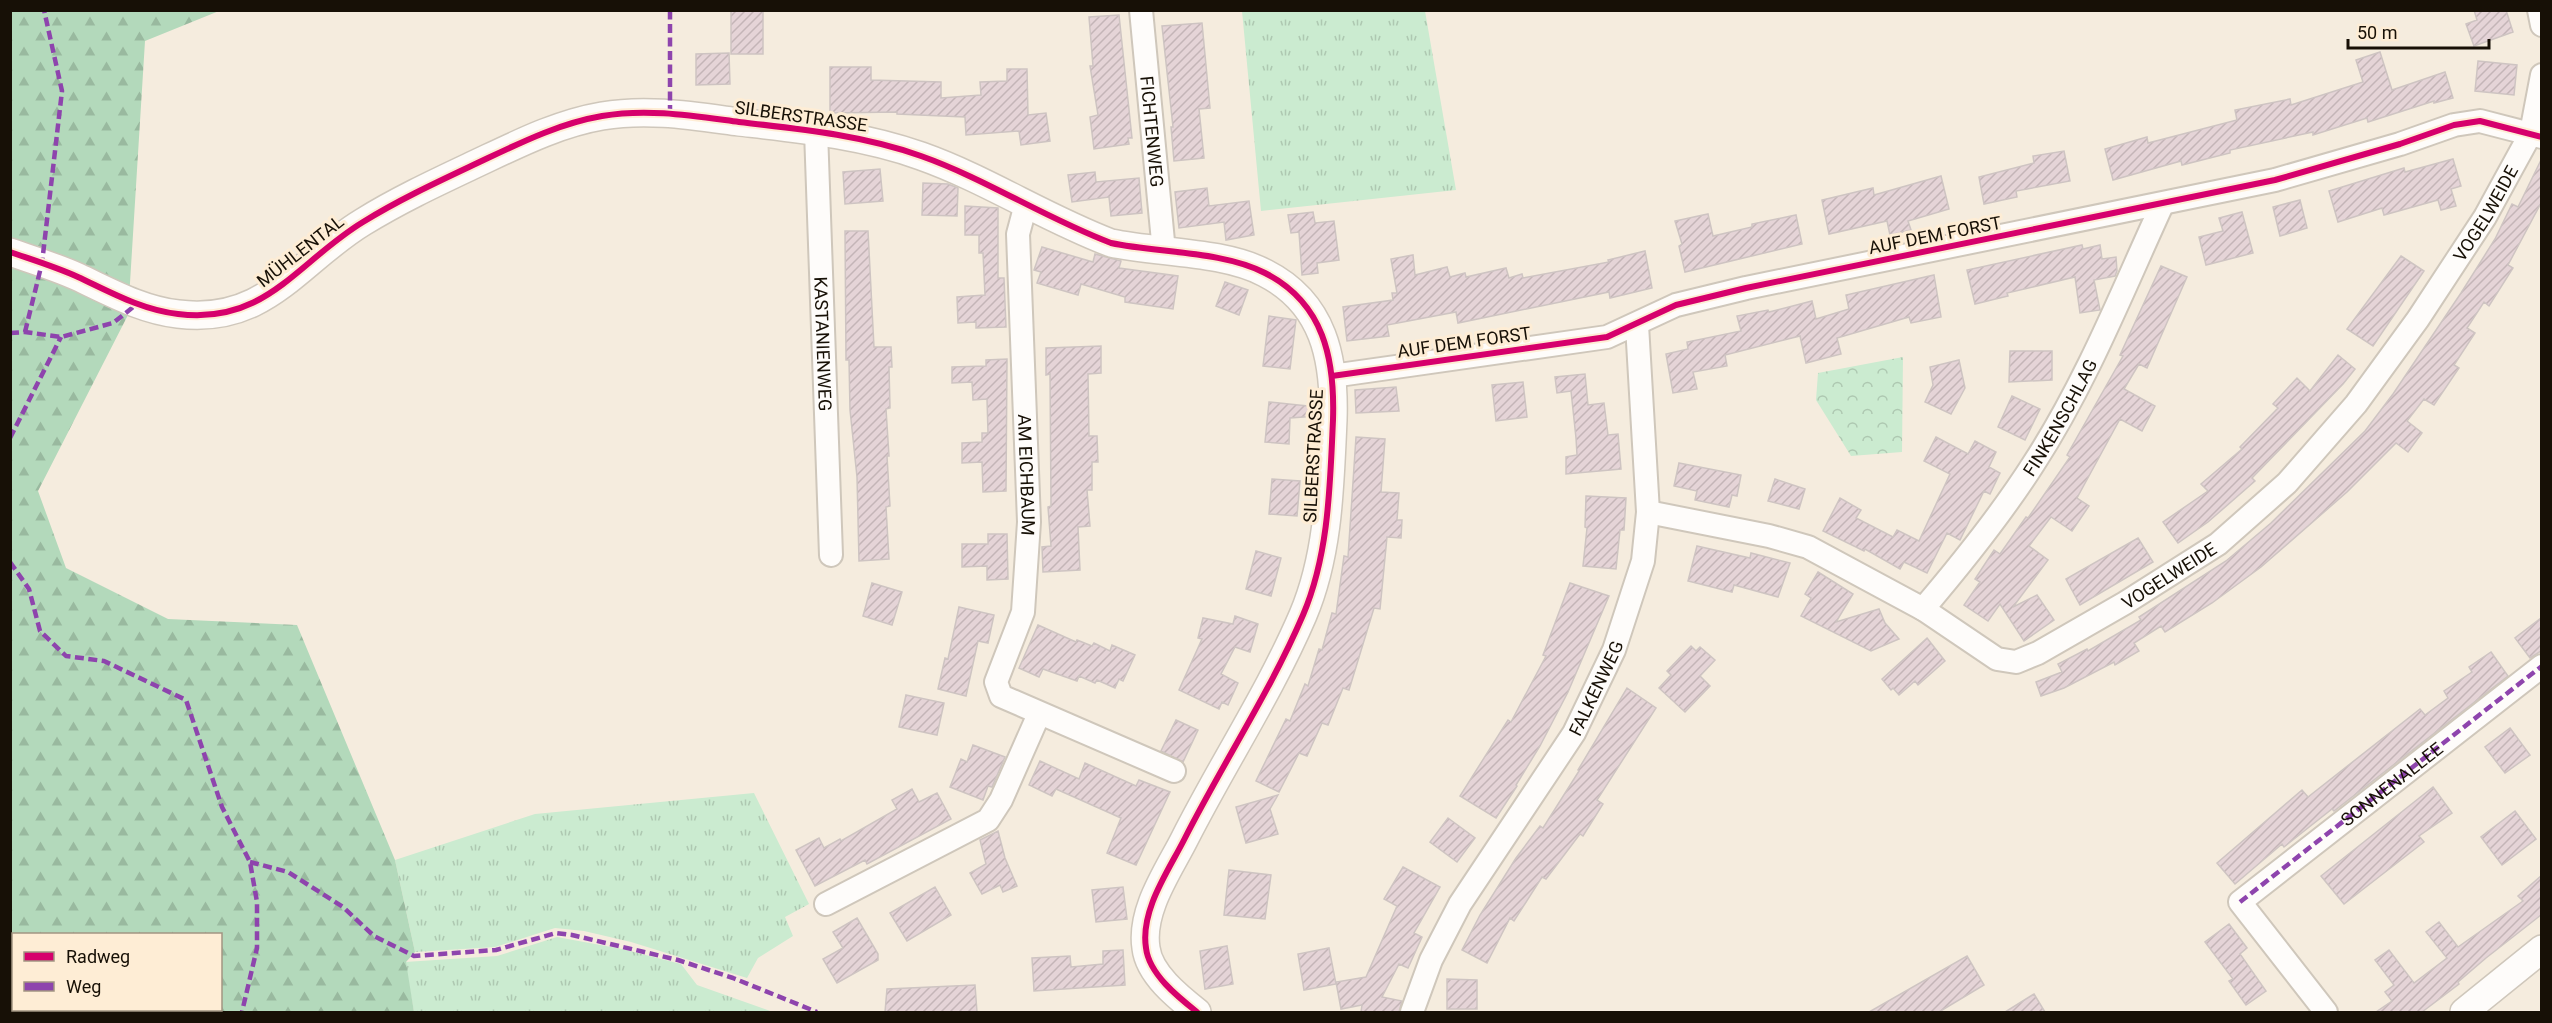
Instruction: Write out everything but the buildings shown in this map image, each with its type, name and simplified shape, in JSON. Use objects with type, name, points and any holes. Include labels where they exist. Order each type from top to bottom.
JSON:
[{"type":"street","name":"FICHTENWEG","points":[[1142,10],[1164,252]]},
{"type":"street","points":[[2539,10],[2541,25]]},
{"type":"street","name":"VOGELWEIDE","points":[[1648,512],[1769,536],[1808,547],[1923,609],[1997,659],[2016,662],[2038,653],[2125,603],[2218,544],[2287,483],[2355,404],[2418,319],[2485,217],[2536,135],[2541,75]]},
{"type":"street","name":"MÜHLENTAL","points":[[10,252],[62,270],[114,295],[161,311],[199,316],[236,312],[265,298],[361,223],[407,197],[518,144],[560,127],[602,116],[644,112],[670,114]]},
{"type":"street","name":"SILBERSTRASSE","points":[[670,114],[816,131],[868,140],[924,157],[1110,243],[1224,259],[1265,272],[1284,285],[1312,313],[1321,328],[1332,376],[1331,460],[1322,553],[1304,613],[1159,889],[1145,930],[1146,950],[1153,965],[1176,994],[1197,1012]]},
{"type":"street","name":"AUF DEM FORST","points":[[1332,376],[1607,337],[1676,306],[1746,288],[2162,205],[2275,180],[2400,144],[2454,125],[2480,121],[2536,135]]},
{"type":"street","name":"KASTANIENWEG","points":[[816,131],[831,555]]},
{"type":"street","name":"AM EICHBAUM","points":[[1026,204],[1018,234],[1028,544],[1023,612],[996,682],[1000,696],[1174,771]]},
{"type":"street","name":"FINKENSCHLAG","points":[[1923,609],[1977,545],[2035,462],[2081,380],[2162,205]]},
{"type":"street","name":"FALKENWEG","points":[[1412,1012],[1431,960],[1460,904],[1574,733],[1614,650],[1643,561],[1648,512],[1637,325]]},
{"type":"street","name":"SONNENALLEE","points":[[2326,1012],[2240,902],[2541,666]]},
{"type":"street","points":[[826,904],[988,820],[1001,800],[1039,714]]},
{"type":"street","points":[[2464,1012],[2541,949]]},
{"type":"green space","points":[[10,11],[219,11],[145,41],[128,315],[38,491],[66,568],[168,619],[297,625],[395,860],[415,952],[406,962],[414,1012],[11,1012]]},
{"type":"green space","points":[[1242,11],[1425,11],[1456,190],[1261,211]]},
{"type":"green space","points":[[1903,357],[1902,452],[1851,456],[1816,400],[1818,373]]},
{"type":"green space","points":[[754,793],[809,904],[785,917],[793,936],[758,958],[747,978],[631,942],[584,931],[555,928],[495,947],[415,952],[395,860],[535,814]]},
{"type":"green space","points":[[557,937],[622,949],[681,964],[697,985],[773,1012],[414,1012],[405,962],[497,956]]},
{"type":"marked path","points":[[25,332],[42,263],[62,91],[44,10]]},
{"type":"marked path","points":[[670,10],[670,114]]},
{"type":"marked path","points":[[10,333],[25,332],[61,337],[113,323],[137,304]]},
{"type":"marked path","points":[[10,438],[61,337]]},
{"type":"marked path","points":[[10,562],[29,589],[40,631],[66,656],[104,661],[186,700],[222,807],[250,862],[257,902],[257,948],[242,1012]]},
{"type":"marked path","points":[[2240,902],[2542,666]]},
{"type":"marked path","points":[[250,862],[288,872],[343,907],[374,936],[414,956],[496,950],[556,933],[572,935],[678,960],[733,978],[817,1012]]},
{"type":"cycle path","points":[[10,252],[61,270],[126,300],[152,309],[178,314],[209,315],[235,310],[279,287],[340,238],[376,214],[501,152],[551,130],[585,120],[619,114],[654,113],[808,130],[899,149],[945,165],[1111,243],[1230,260],[1265,273],[1285,285],[1301,300],[1313,317],[1322,335],[1332,376],[1333,420],[1327,519],[1312,592],[1290,644],[1164,877],[1147,919],[1145,934],[1148,958],[1158,976],[1197,1012]]},
{"type":"cycle path","points":[[1332,376],[1607,337],[1676,305],[1746,288],[2275,180],[2400,144],[2454,125],[2480,121],[2542,137]]}]
